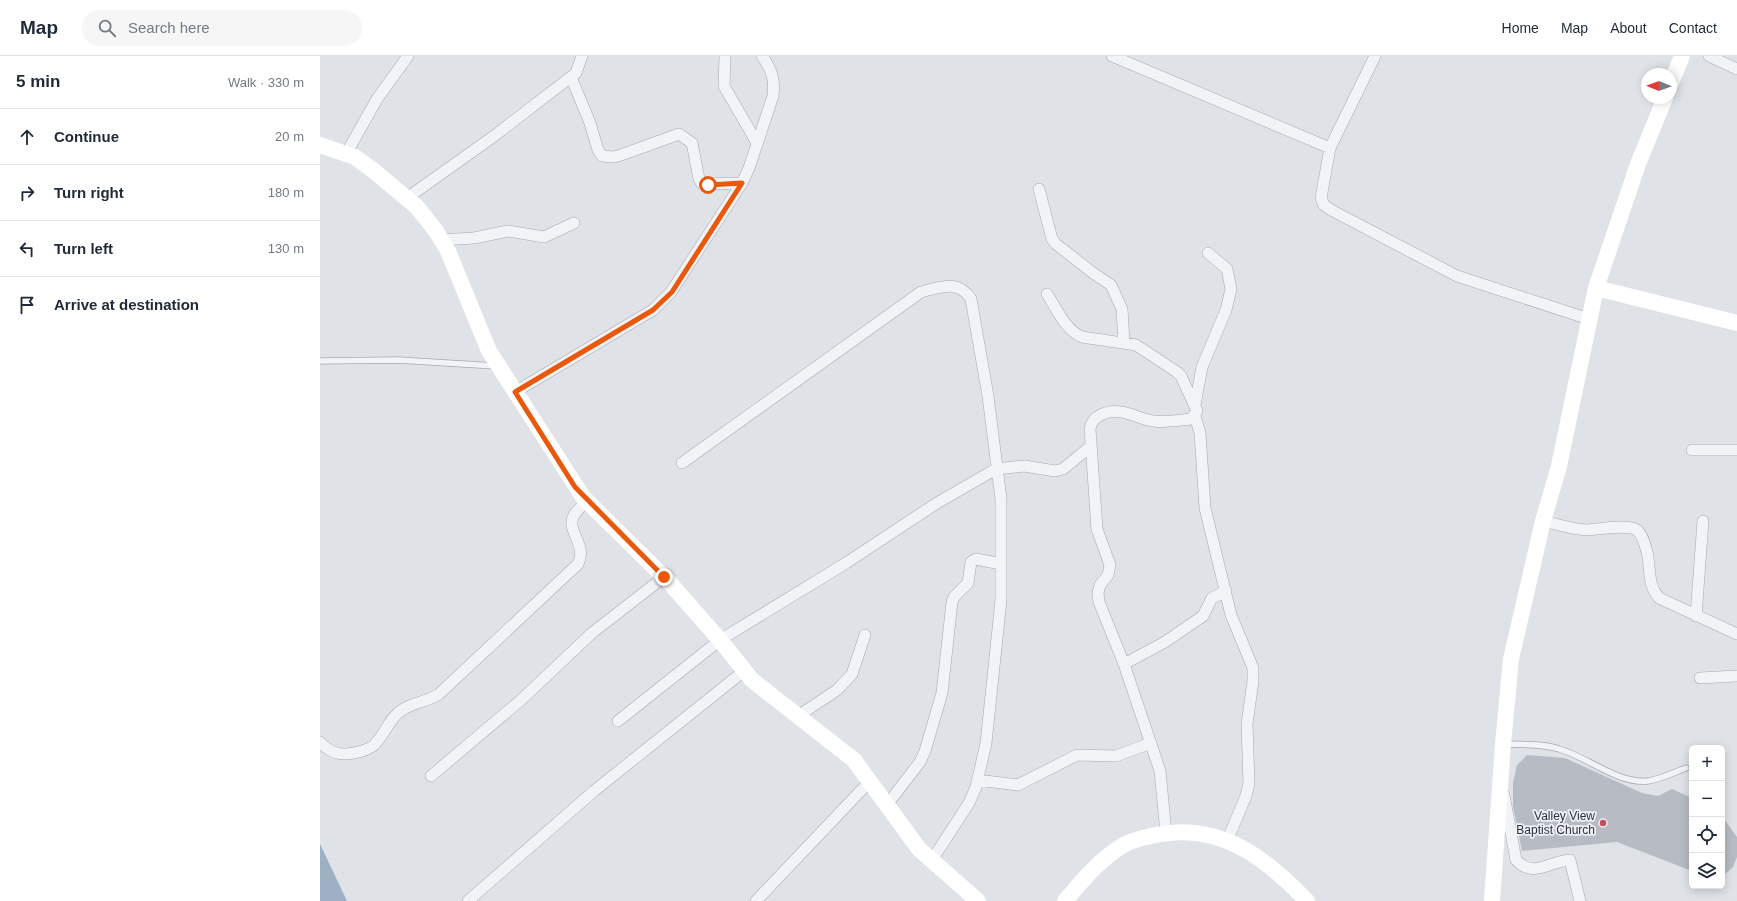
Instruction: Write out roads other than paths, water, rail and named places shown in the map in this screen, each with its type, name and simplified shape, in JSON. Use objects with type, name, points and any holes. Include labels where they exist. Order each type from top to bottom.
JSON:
[{"type":"street","points":[[346,154],[377,99],[408,56]]},
{"type":"street","points":[[407,198],[494,136],[576,73],[582,56]]},
{"type":"street","points":[[725,56],[724,86],[757,143]]},
{"type":"street","points":[[515,392],[653,310],[672,292],[742,183],[757,143],[774,86],[773,75],[762,56]]},
{"type":"street","points":[[1112,56],[1330,148]]},
{"type":"street","points":[[1375,56],[1330,148],[1321,198],[1324,205],[1457,276],[1589,319]]},
{"type":"street","points":[[1677,68],[1682,56]]},
{"type":"street","points":[[1709,56],[1737,69]]},
{"type":"street","points":[[571,77],[590,123],[598,150],[602,156],[614,157],[679,134],[692,143],[699,180],[702,184],[742,183]]},
{"type":"street","points":[[1492,901],[1503,744],[1512,659],[1543,521],[1559,466],[1596,288],[1638,164],[1663,104]]},
{"type":"street","points":[[320,145],[355,157],[417,207],[448,251],[489,351],[575,487],[587,501],[664,577],[720,640],[752,680],[854,760],[886,806],[919,849],[978,901]]},
{"type":"street","points":[[1039,189],[1050,232],[1056,244],[1098,277],[1112,285],[1115,290],[1123,317],[1124,342]]},
{"type":"street","points":[[441,240],[474,238],[508,231],[544,237],[574,224]]},
{"type":"street","points":[[1166,833],[1163,781],[1124,664],[1099,602],[1098,593],[1100,585],[1108,575],[1110,565],[1097,529],[1091,446],[1091,422],[1098,415],[1121,412],[1155,422],[1191,419],[1195,411],[1202,367],[1226,310],[1231,289],[1230,277],[1227,269],[1208,253]]},
{"type":"street","points":[[682,463],[921,292],[945,286],[955,286],[965,291],[971,299],[988,396],[1002,511],[1001,600],[989,725],[978,780],[969,803],[932,860]]},
{"type":"street","points":[[1596,288],[1737,323]]},
{"type":"street","points":[[1047,294],[1069,329],[1076,335],[1082,338],[1124,342],[1143,348],[1177,372],[1181,376],[1195,411],[1200,433],[1204,503],[1233,622],[1253,668],[1253,681],[1247,724],[1249,783],[1246,796],[1227,841]]},
{"type":"street","points":[[618,721],[720,640],[846,563],[937,503],[996,469],[1024,466],[1055,471],[1063,469],[1091,446]]},
{"type":"street","points":[[1692,450],[1737,450]]},
{"type":"street","points":[[320,742],[336,754],[350,755],[370,748],[375,744],[398,713],[403,709],[432,699],[439,694],[578,564],[582,557],[582,551],[572,521],[574,516],[587,501]]},
{"type":"street","points":[[1543,521],[1586,530],[1626,528],[1637,530],[1641,534],[1647,553],[1650,581],[1653,592],[1659,598],[1737,634]]},
{"type":"street","points":[[1696,616],[1703,521]]},
{"type":"street","points":[[886,806],[920,762],[925,751],[942,693],[946,648],[954,597],[968,583],[971,562],[976,559],[1001,564]]},
{"type":"street","points":[[431,776],[522,700],[592,633],[664,577]]},
{"type":"street","points":[[1124,664],[1166,642],[1204,616],[1212,598],[1226,591]]},
{"type":"street","points":[[798,716],[837,690],[852,674],[865,636]]},
{"type":"street","points":[[468,901],[594,791],[744,671]]},
{"type":"street","points":[[1700,678],[1737,676]]},
{"type":"street","points":[[978,780],[1018,785],[1077,755],[1116,756],[1151,743]]},
{"type":"street","points":[[756,901],[870,781]]},
{"type":"street","points":[[1501,781],[1516,860],[1521,865],[1530,869],[1570,860],[1580,901]]},
{"type":"street","points":[[1065,901],[1086,875],[1122,846],[1146,837],[1166,833],[1186,832],[1212,835],[1259,857],[1308,901]]},
{"type":"lane","points":[[320,361],[398,360],[499,366]]},
{"type":"lane","points":[[1503,744],[1540,745],[1559,749],[1622,777],[1637,780],[1649,781],[1686,768]]},
{"type":"water","points":[[320,844],[347,901],[320,901]]},
{"type":"place","name":"Valley View Baptist Church","points":[[1603,823]]}]
